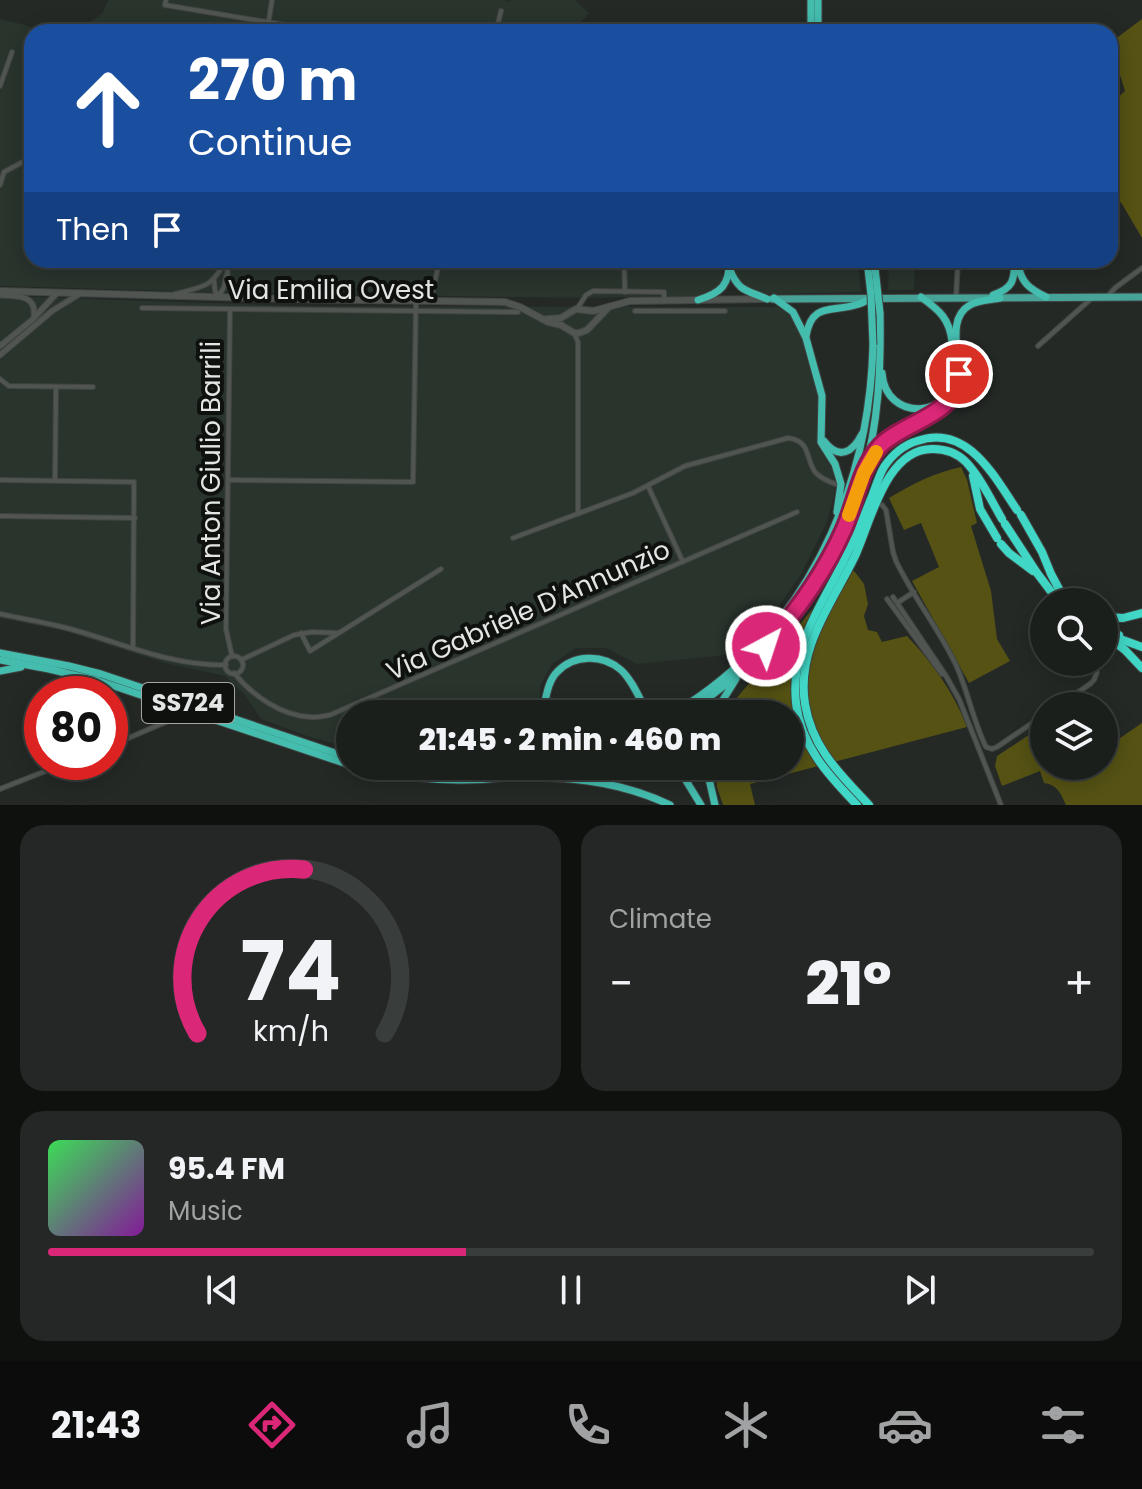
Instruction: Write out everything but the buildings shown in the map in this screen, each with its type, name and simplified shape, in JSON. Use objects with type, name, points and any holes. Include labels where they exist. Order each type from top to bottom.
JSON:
[{"type":"highway","points":[[811,0],[811,24]]},
{"type":"highway","points":[[818,0],[818,24]]},
{"type":"highway","points":[[698,300],[718,293],[727,280],[728,268]]},
{"type":"highway","points":[[731,268],[740,288],[793,312],[806,338],[822,396],[821,442],[838,471],[841,484],[836,523]]},
{"type":"highway","points":[[868,268],[884,385],[891,398],[912,409],[936,404],[945,396],[954,379],[949,329],[943,315],[921,297]]},
{"type":"highway","points":[[706,700],[754,659],[778,632],[818,579],[844,529],[864,473],[875,416],[880,313],[875,268]]},
{"type":"highway","points":[[984,298],[1004,291],[1010,285],[1015,268]]},
{"type":"highway","points":[[1018,268],[1024,282],[1046,297]]},
{"type":"highway","points":[[806,338],[809,321],[816,313],[871,298]]},
{"type":"highway","points":[[864,473],[875,453],[887,441],[941,407],[954,394],[959,380],[956,339],[959,316],[968,306],[1000,298]]},
{"type":"highway","points":[[693,700],[750,654],[805,585],[836,523],[856,469],[877,346]]},
{"type":"highway","points":[[821,431],[829,448],[843,452],[855,446],[865,429]]},
{"type":"highway","points":[[856,805],[818,761],[803,734],[797,706],[797,667],[808,628],[846,557],[884,467],[912,442],[931,438],[960,443],[973,452],[987,466],[1019,513],[1042,552],[1058,588]]},
{"type":"highway","points":[[869,805],[838,774],[814,739],[805,707],[804,672],[813,633],[856,553],[886,483],[899,463],[917,451],[942,449],[959,456],[1037,573]]},
{"type":"highway","points":[[971,470],[980,509],[999,541],[1052,588]]},
{"type":"highway","points":[[1118,618],[1142,613]]},
{"type":"highway","points":[[1118,637],[1142,645]]},
{"type":"highway","points":[[1118,644],[1142,668]]},
{"type":"highway","name":"SS724","points":[[0,653],[101,674],[336,753]]},
{"type":"highway","points":[[546,700],[557,672],[574,661],[594,658],[619,668],[640,700]]},
{"type":"highway","name":"SS724","points":[[0,660],[49,669],[138,693],[336,761]]},
{"type":"highway","points":[[0,671],[22,667],[49,669]]},
{"type":"highway","points":[[723,700],[742,670]]},
{"type":"highway","points":[[548,700],[549,687]]},
{"type":"highway","name":"SS724","points":[[450,780],[483,780]]},
{"type":"highway","points":[[576,780],[635,790],[670,805]]},
{"type":"highway","points":[[686,780],[701,805]]},
{"type":"highway","points":[[709,780],[715,805]]},
{"type":"main road","name":"Via Emilia Ovest","points":[[0,293],[505,302],[571,330]]},
{"type":"main road","points":[[609,307],[587,329],[571,330],[566,321],[568,314],[582,308],[593,311],[630,301],[1142,297]]},
{"type":"main road","points":[[582,308],[590,317],[587,329]]},
{"type":"main road","name":"Via Emilia Ovest","points":[[537,316],[558,319],[568,314]]},
{"type":"street","points":[[166,0],[165,5],[280,24]]},
{"type":"street","points":[[268,22],[272,0]]},
{"type":"street","points":[[498,24],[501,11]]},
{"type":"street","points":[[0,86],[12,52]]},
{"type":"street","points":[[0,185],[4,172],[24,161]]},
{"type":"street","points":[[169,295],[205,286],[214,280],[222,268]]},
{"type":"street","points":[[214,280],[219,296],[224,287],[226,268]]},
{"type":"street","points":[[430,301],[438,268]]},
{"type":"street","points":[[624,268],[625,292]]},
{"type":"street","points":[[956,298],[958,268]]},
{"type":"street","points":[[1106,297],[1142,268]]},
{"type":"street","points":[[226,275],[233,289],[248,298]]},
{"type":"street","name":"Via Emilia Ovest","points":[[375,290],[433,290]]},
{"type":"street","points":[[582,308],[586,295],[593,291],[664,292],[664,300]]},
{"type":"street","points":[[0,293],[29,300],[35,309],[32,320]]},
{"type":"street","points":[[52,311],[57,293]]},
{"type":"street","points":[[0,346],[32,320],[57,293]]},
{"type":"street","points":[[0,355],[52,311],[81,293]]},
{"type":"street","points":[[1038,346],[1093,297]]},
{"type":"street","points":[[292,299],[292,310]]},
{"type":"street","points":[[698,300],[698,311]]},
{"type":"street","points":[[229,480],[413,482],[416,301]]},
{"type":"street","name":"Via Emilia Ovest","points":[[142,308],[518,312]]},
{"type":"street","name":"Via Anton Giulio Barrili","points":[[230,310],[226,629],[232,656]]},
{"type":"street","points":[[635,311],[725,311]]},
{"type":"street","points":[[578,342],[587,329]]},
{"type":"street","points":[[571,330],[578,342],[578,514]]},
{"type":"street","points":[[0,379],[9,386],[93,387]]},
{"type":"street","points":[[55,480],[56,387]]},
{"type":"street","points":[[513,538],[648,486],[685,466],[788,438],[797,439],[805,447],[816,473],[838,485]]},
{"type":"street","points":[[0,480],[134,482],[133,648]]},
{"type":"street","points":[[648,486],[683,562]]},
{"type":"street","points":[[882,505],[886,510],[893,552],[954,660],[986,747],[997,747],[1030,725]]},
{"type":"street","name":"Via Gabriele D'Annunzio","points":[[234,673],[271,705],[312,718],[330,715],[797,512]]},
{"type":"street","points":[[0,516],[135,518]]},
{"type":"street","points":[[301,633],[310,651],[441,569]]},
{"type":"street","points":[[895,605],[914,592]]},
{"type":"street","points":[[890,598],[959,699],[1001,805]]},
{"type":"street","points":[[0,614],[72,629],[178,662],[226,665]]},
{"type":"street","points":[[241,660],[301,633],[341,633]]},
{"type":"street","points":[[232,656],[241,660],[239,672],[229,672],[227,659],[232,656]]},
{"type":"street","points":[[1077,692],[1096,676]]},
{"type":"street","points":[[128,738],[175,718]]},
{"type":"street","points":[[0,789],[24,780]]},
{"type":"shaded area","points":[[575,0],[589,13],[581,24],[86,24],[102,14],[108,1]]},
{"type":"shaded area","points":[[0,19],[24,25],[24,268],[721,268],[723,281],[720,287],[701,296],[581,298],[0,286]]},
{"type":"shaded area","points":[[1142,19],[1142,238],[1118,199],[1118,98],[1125,91],[1118,69],[1118,37]]},
{"type":"shaded area","points":[[735,268],[859,268],[861,292],[757,294],[748,291],[736,276]]},
{"type":"shaded area","points":[[889,268],[915,268],[914,290],[888,290]]},
{"type":"shaded area","points":[[0,296],[298,306],[777,307],[796,321],[820,398],[818,441],[836,480],[834,496],[827,522],[800,576],[770,618],[737,654],[637,664],[606,648],[576,648],[552,664],[541,685],[539,700],[336,700],[336,744],[261,719],[245,695],[225,676],[165,663],[65,631],[0,618]]},
{"type":"shaded area","points":[[961,467],[977,523],[971,526],[991,591],[997,639],[1010,661],[969,683],[912,581],[939,567],[921,523],[904,530],[889,498],[942,472]]},
{"type":"shaded area","points":[[848,568],[864,584],[868,604],[864,616],[868,630],[877,632],[882,642],[907,636],[942,678],[967,727],[804,770],[804,700],[735,700]]},
{"type":"shaded area","points":[[1142,723],[1142,805],[1066,805],[1056,788],[1044,783],[1043,780],[1118,780],[1118,739]]},
{"type":"shaded area","points":[[1030,734],[1030,775],[1002,786],[995,766],[997,756]]},
{"type":"shaded area","points":[[716,780],[765,780],[750,784],[755,805],[723,805]]},
{"type":"slow traffic","points":[[849,515],[864,473],[876,452]]},
{"type":"route","points":[[766,646],[818,579],[844,529],[864,473],[875,453],[881,445],[946,403],[956,390],[959,374]]}]
